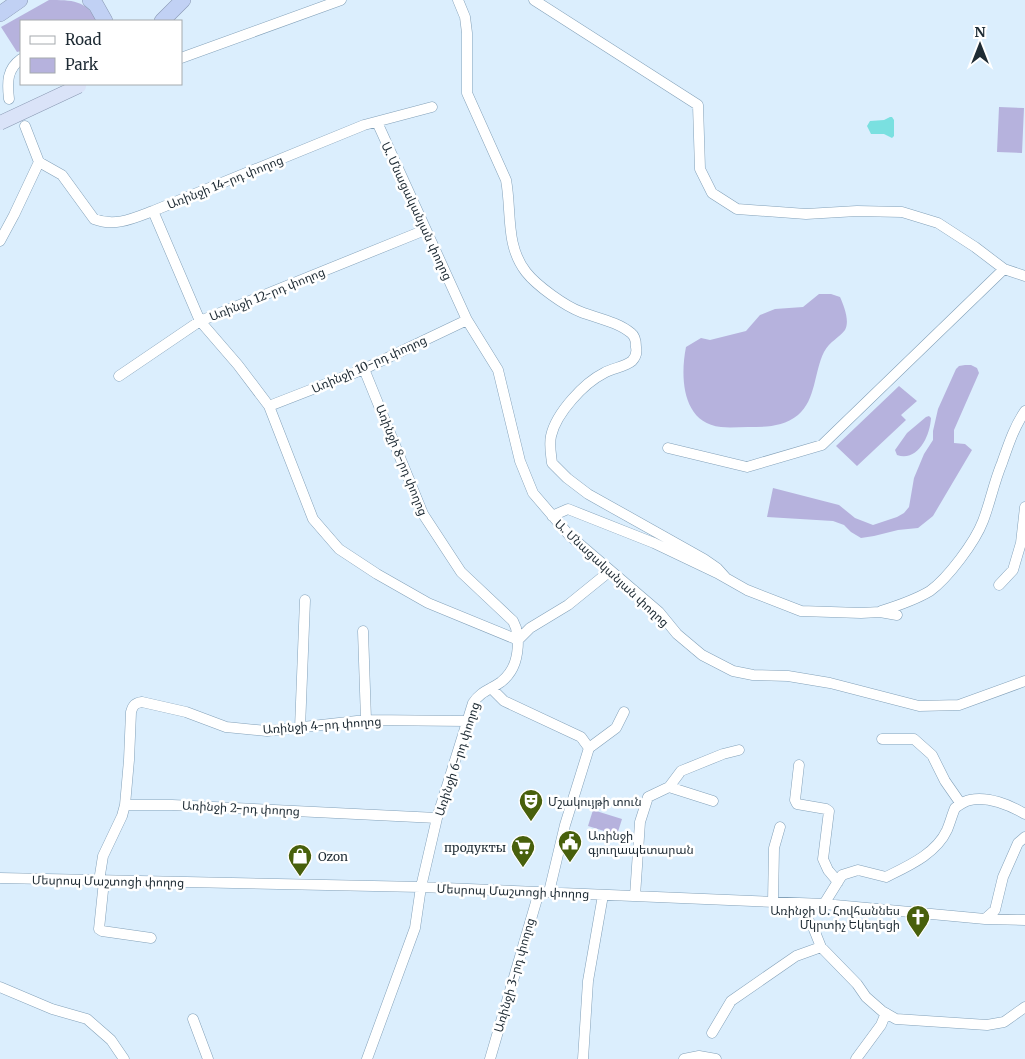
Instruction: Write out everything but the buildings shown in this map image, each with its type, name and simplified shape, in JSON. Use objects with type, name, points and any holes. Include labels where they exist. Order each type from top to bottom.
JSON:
[{"type":"highway","points":[[9,7],[29,0]]},
{"type":"highway","points":[[90,0],[96,5],[104,20]]},
{"type":"highway","points":[[163,20],[183,0]]},
{"type":"main road","points":[[0,122],[79,86]]},
{"type":"street","points":[[182,58],[341,0]]},
{"type":"street","points":[[458,0],[467,33],[467,92],[506,180],[514,249],[527,273],[552,294],[578,311],[620,326],[632,334],[635,339],[636,354],[632,361],[604,373],[578,392],[556,422],[551,437],[552,463],[567,478],[588,494],[704,559],[717,568],[726,578]]},
{"type":"street","points":[[534,0],[698,105],[700,169],[712,193],[737,209],[806,214],[857,211],[902,212],[938,223],[1004,269],[1025,276]]},
{"type":"street","points":[[9,99],[7,83],[10,72],[20,60]]},
{"type":"street","name":"Առինջի 14-րդ փողոց","points":[[39,162],[62,175],[94,219],[117,224],[364,125],[432,107]]},
{"type":"street","name":"Ա. Մնացականյան փողոց","points":[[377,122],[468,320],[498,370],[520,462],[533,493],[569,535],[659,612],[677,634],[702,655],[733,671],[753,675],[788,676],[830,683],[919,706],[959,705],[1025,681]]},
{"type":"street","points":[[0,241],[39,162],[25,126]]},
{"type":"street","points":[[152,211],[200,321],[238,365],[269,406],[312,519],[339,549],[377,574],[428,603],[518,640],[530,628],[568,605],[610,571]]},
{"type":"street","name":"Առինջի 12-րդ փողոց","points":[[119,376],[200,321],[425,230]]},
{"type":"street","points":[[668,448],[747,467],[822,445],[1004,269]]},
{"type":"street","name":"Առինջի 10-րդ փողոց","points":[[269,406],[364,369],[468,320]]},
{"type":"street","name":"Առինջի 8-րդ փողոց","points":[[364,369],[423,514],[461,572],[513,622],[518,640]]},
{"type":"street","points":[[880,612],[930,590],[948,574],[968,548],[983,520],[1006,452],[1025,411]]},
{"type":"street","points":[[1000,585],[1013,570],[1021,543],[1025,507]]},
{"type":"street","points":[[552,516],[568,510],[654,543],[756,594],[800,611],[880,612],[897,615]]},
{"type":"street","points":[[300,728],[305,600]]},
{"type":"street","points":[[363,631],[366,720]]},
{"type":"street","name":"Առինջի 6-րդ փողոց","points":[[367,1059],[415,928],[421,887],[437,818],[473,703],[479,694],[501,682],[510,671],[518,656],[518,640]]},
{"type":"street","points":[[491,688],[504,700],[581,737],[589,748],[616,728],[624,712]]},
{"type":"street","name":"Առինջի 4-րդ փողոց","points":[[125,805],[131,712],[132,706],[137,702],[186,712],[226,727],[267,731],[366,720],[467,722]]},
{"type":"street","points":[[882,739],[914,739],[932,755],[945,781],[961,804]]},
{"type":"street","name":"Առինջի 3-րդ փողոց","points":[[490,1059],[589,748]]},
{"type":"street","points":[[635,896],[640,822],[648,798],[669,787],[682,771],[723,754],[739,750]]},
{"type":"street","points":[[799,764],[795,800],[797,804],[829,811],[823,859],[828,870],[838,882]]},
{"type":"street","points":[[669,787],[714,801]]},
{"type":"street","points":[[824,904],[842,875],[858,870],[886,877],[912,864],[933,849],[947,832],[955,808],[961,804],[970,800],[992,801],[1011,806],[1025,814]]},
{"type":"street","points":[[125,805],[122,816],[102,856],[99,929],[151,938]]},
{"type":"street","name":"Առինջի 2-րդ փողոց","points":[[125,805],[172,805],[437,818]]},
{"type":"street","points":[[773,902],[774,848],[780,827]]},
{"type":"street","points":[[985,918],[996,910],[1003,877],[1018,843],[1025,837]]},
{"type":"street","name":"Մեսրոպ Մաշտոցի փողոց","points":[[0,878],[421,887],[544,892],[824,904],[1025,920]]},
{"type":"street","points":[[583,1059],[588,981],[603,895]]},
{"type":"street","points":[[796,903],[813,927],[821,947],[857,984],[866,997],[896,1019],[987,1025],[1004,1022],[1025,1007]]},
{"type":"street","points":[[712,1033],[731,1001],[796,956],[821,947]]},
{"type":"street","points":[[0,987],[52,1009],[87,1019],[111,1040],[124,1059]]},
{"type":"street","points":[[856,1059],[881,1025],[886,1013]]},
{"type":"street","points":[[193,1019],[208,1059]]},
{"type":"street","points":[[684,1059],[699,1056],[716,1059]]},
{"type":"green space","points":[[49,0],[71,1],[83,5],[96,20],[20,20],[20,51],[17,52],[1,27]]},
{"type":"green space","points":[[999,107],[1024,108],[1022,153],[997,152]]},
{"type":"green space","points":[[819,294],[831,294],[840,297],[847,322],[843,333],[824,352],[812,394],[804,409],[786,422],[755,427],[721,427],[708,424],[698,417],[691,408],[684,384],[683,372],[686,347],[701,338],[710,340],[746,331],[760,315],[775,309],[803,307]]},
{"type":"green space","points":[[965,365],[977,368],[979,373],[954,430],[954,443],[965,444],[972,450],[933,516],[918,528],[861,538],[844,525],[833,521],[767,517],[773,488],[839,505],[855,518],[873,525],[904,513],[909,507],[914,478],[924,454],[933,440],[938,409],[956,369],[959,366]]},
{"type":"green space","points":[[899,386],[917,401],[901,415],[906,420],[857,466],[836,446]]},
{"type":"green space","points":[[929,416],[931,418],[930,425],[922,446],[911,455],[897,455],[895,450],[907,433]]},
{"type":"green space","points":[[593,810],[622,819],[617,835],[588,826]]},
{"type":"shaded area","points":[[890,117],[894,120],[894,136],[892,138],[884,134],[871,134],[867,126],[870,121],[884,120]]},
{"type":"place","name":"Մշակույթի տուն","points":[[531,822]]},
{"type":"place","name":"Առինջի գյուղապետարան","points":[[570,863]]},
{"type":"place","name":"продукты","points":[[523,868]]},
{"type":"place","name":"Ozon","points":[[300,877]]},
{"type":"place","name":"Առինջի Ս. Հովհաննես Մկրտիչ Եկեղեցի","points":[[918,938]]}]
